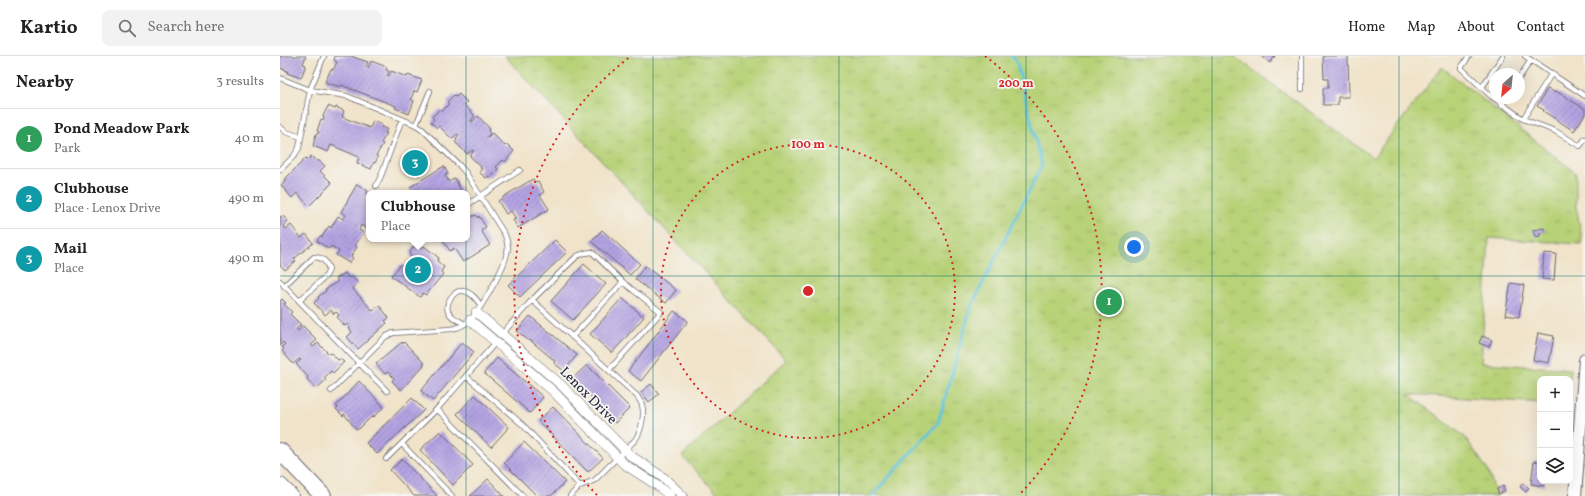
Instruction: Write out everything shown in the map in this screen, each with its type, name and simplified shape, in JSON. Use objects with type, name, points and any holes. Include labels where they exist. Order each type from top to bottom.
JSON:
[{"type":"highway","points":[[280,451],[323,496]]},
{"type":"highway","points":[[280,486],[290,496]]},
{"type":"main road","points":[[1575,496],[1582,451],[1585,360]]},
{"type":"street","name":"Lenox Drive","points":[[479,309],[502,334],[560,384],[625,451],[664,478],[683,496]]},
{"type":"street","name":"Lenox Drive","points":[[468,322],[496,342],[553,391],[618,458],[670,496]]},
{"type":"lane","points":[[280,170],[294,156],[299,148],[310,90],[324,56]]},
{"type":"lane","points":[[1302,56],[1302,89]]},
{"type":"lane","points":[[1469,56],[1461,68],[1502,105],[1523,119],[1555,131],[1580,146],[1585,139]]},
{"type":"lane","points":[[1482,87],[1503,56]]},
{"type":"lane","points":[[1525,56],[1585,96]]},
{"type":"lane","points":[[1525,69],[1531,60]]},
{"type":"lane","points":[[1523,119],[1552,73]]},
{"type":"lane","points":[[280,78],[310,90],[347,96],[416,125],[422,129],[459,165],[505,235],[508,244],[508,253],[504,264],[479,309],[468,322],[459,328],[393,333],[385,337],[331,391]]},
{"type":"lane","points":[[416,125],[430,91]]},
{"type":"lane","points":[[376,186],[402,119]]},
{"type":"lane","points":[[280,127],[286,132],[301,137]]},
{"type":"lane","points":[[470,203],[520,170]]},
{"type":"lane","points":[[386,459],[437,409],[532,300],[578,256],[585,252],[592,252],[623,282],[661,312],[609,370]]},
{"type":"lane","points":[[284,286],[314,257],[320,257],[327,263],[329,270],[326,276],[300,302]]},
{"type":"lane","points":[[280,282],[387,391]]},
{"type":"lane","points":[[572,336],[623,282]]},
{"type":"lane","points":[[468,322],[455,319],[448,311],[447,306],[453,295],[463,290],[469,292],[474,296],[479,309]]},
{"type":"lane","points":[[532,300],[637,396],[642,405],[643,414],[638,435],[625,451],[595,480],[580,486],[570,496]]},
{"type":"lane","points":[[466,376],[523,425],[580,486]]},
{"type":"lane","points":[[437,409],[523,496]]},
{"type":"lane","points":[[402,444],[452,496]]},
{"type":"green space","points":[[505,56],[1234,56],[1373,158],[1442,67],[1576,173],[1576,206],[1582,238],[1581,244],[1489,238],[1481,363],[1571,369],[1570,376],[1537,376],[1537,403],[1408,394],[1465,437],[1487,469],[1497,496],[720,496],[682,456],[786,360]]},
{"type":"building","points":[[280,56],[306,56],[303,64],[306,65],[301,78],[287,73],[288,71],[280,68]]},
{"type":"building","points":[[335,56],[353,56],[368,62],[366,67],[368,68],[371,61],[387,67],[386,70],[389,71],[387,75],[389,76],[391,71],[407,77],[408,75],[422,80],[417,92],[414,91],[411,99],[414,101],[409,114],[395,108],[396,106],[341,85],[340,87],[325,82],[331,69],[333,70],[337,62],[334,60]]},
{"type":"building","points":[[1261,56],[1275,56],[1270,63]]},
{"type":"building","points":[[1323,56],[1348,56],[1349,97],[1338,97],[1338,105],[1323,105],[1323,88],[1328,88],[1328,79],[1324,79]]},
{"type":"building","points":[[1548,88],[1555,93],[1556,91],[1585,109],[1585,114],[1574,131],[1537,106]]},
{"type":"building","points":[[459,94],[467,102],[464,105],[475,116],[471,121],[472,122],[478,116],[490,129],[488,131],[490,133],[487,138],[492,133],[505,146],[507,144],[514,151],[505,162],[503,160],[496,167],[498,169],[490,177],[489,176],[486,178],[479,172],[482,169],[480,168],[481,167],[470,156],[474,151],[473,150],[467,154],[455,142],[459,135],[457,134],[452,139],[439,126],[437,128],[431,122],[434,119],[432,117],[440,109],[442,111],[449,104],[447,102],[454,95],[456,97]]},
{"type":"building","points":[[328,106],[335,109],[336,107],[344,111],[342,117],[370,128],[373,121],[382,125],[381,127],[387,129],[385,133],[387,133],[381,143],[383,144],[376,156],[378,157],[371,169],[357,163],[359,157],[331,145],[328,152],[313,146],[316,134],[319,132],[317,131],[321,119],[323,120],[323,116]]},
{"type":"building","points":[[311,156],[317,162],[318,160],[325,166],[320,171],[332,183],[309,206],[297,193],[292,198],[281,185],[306,158],[308,160]]},
{"type":"building","points":[[408,156],[417,160],[419,156],[426,159],[419,175],[412,172],[414,169],[405,165]]},
{"type":"building","points":[[444,166],[448,174],[445,175],[449,182],[455,178],[461,190],[412,190],[410,187]]},
{"type":"building","points":[[533,179],[535,182],[538,181],[544,192],[540,195],[549,209],[518,228],[513,220],[516,219],[511,211],[506,214],[498,201]]},
{"type":"building","points":[[357,184],[366,190],[366,228],[361,225],[359,230],[364,233],[355,245],[357,247],[351,256],[353,258],[349,263],[336,255],[339,251],[331,246],[329,249],[317,241],[320,236],[322,237],[329,226],[331,228],[338,216],[343,219],[346,215],[341,212]]},
{"type":"building","points":[[476,215],[478,218],[479,216],[486,227],[481,230],[490,245],[463,262],[454,248],[450,251],[444,242],[470,242],[470,217]]},
{"type":"building","points":[[280,216],[283,216],[288,221],[283,226],[286,229],[291,225],[301,238],[306,234],[313,243],[294,259],[296,261],[285,270],[280,265]]},
{"type":"building","points":[[1544,228],[1545,232],[1540,233],[1540,236],[1535,237],[1533,230]]},
{"type":"building","points":[[602,230],[640,264],[630,275],[591,241]]},
{"type":"building","points":[[555,240],[567,252],[520,297],[508,285]]},
{"type":"building","points":[[418,246],[422,249],[424,246],[439,258],[437,261],[444,267],[441,272],[443,274],[426,295],[423,293],[420,297],[391,276],[401,264],[407,269],[415,260],[410,256],[410,252],[413,247]]},
{"type":"building","points":[[1544,253],[1556,254],[1554,280],[1542,279]]},
{"type":"building","points":[[584,264],[606,284],[573,320],[551,301]]},
{"type":"building","points":[[645,266],[676,290],[666,303],[635,279]]},
{"type":"building","points":[[345,273],[349,278],[351,276],[358,283],[352,288],[373,311],[379,305],[389,318],[385,321],[387,323],[358,349],[347,337],[352,332],[348,324],[345,326],[337,317],[339,315],[336,312],[334,314],[331,310],[325,315],[314,303],[319,298],[318,297],[326,291],[325,290],[338,281],[336,279]]},
{"type":"building","points":[[1511,283],[1524,285],[1519,317],[1505,315]]},
{"type":"building","points":[[622,298],[644,317],[612,353],[590,334]]},
{"type":"building","points":[[282,299],[286,303],[284,304],[292,312],[290,314],[301,325],[296,329],[298,331],[303,326],[317,340],[311,345],[313,347],[318,343],[329,354],[331,353],[338,360],[340,359],[344,362],[333,373],[331,371],[324,378],[326,380],[316,389],[307,379],[308,377],[296,364],[301,360],[299,359],[293,364],[282,351],[284,349],[282,347],[285,344],[283,342],[280,346],[280,301]]},
{"type":"building","points":[[674,311],[688,321],[641,381],[628,371]]},
{"type":"building","points":[[530,316],[577,355],[564,371],[554,363],[555,361],[517,331]]},
{"type":"building","points":[[1538,333],[1554,336],[1549,363],[1533,360]]},
{"type":"building","points":[[1482,336],[1492,340],[1489,347],[1479,343]]},
{"type":"building","points":[[402,342],[403,344],[404,342],[424,363],[424,365],[401,390],[392,381],[394,378],[388,372],[385,374],[376,364]]},
{"type":"building","points":[[462,342],[474,352],[433,401],[421,391]]},
{"type":"building","points":[[497,358],[543,397],[530,413],[484,373]]},
{"type":"building","points":[[587,365],[630,408],[615,423],[584,389],[583,390],[572,379]]},
{"type":"building","points":[[359,381],[384,407],[359,429],[356,429],[344,414],[343,416],[336,409],[338,407],[336,406]]},
{"type":"building","points":[[651,384],[659,394],[649,402],[641,392]]},
{"type":"building","points":[[475,395],[509,427],[491,447],[457,414]]},
{"type":"building","points":[[412,398],[424,410],[377,454],[366,443]]},
{"type":"building","points":[[553,407],[603,458],[588,472],[538,421]]},
{"type":"building","points":[[440,431],[473,465],[453,485],[420,450]]},
{"type":"building","points":[[524,442],[565,482],[551,496],[537,496],[504,463]]},
{"type":"building","points":[[402,459],[437,496],[414,496],[390,470]]},
{"type":"building","points":[[1534,461],[1537,462],[1537,484],[1544,484],[1544,486],[1531,484]]},
{"type":"building","points":[[488,479],[504,496],[470,496]]},
{"type":"building","points":[[1523,483],[1529,488],[1526,492],[1520,487]]},
{"type":"building","points":[[1503,486],[1505,491],[1499,494],[1497,489]]},
{"type":"waterway","points":[[872,496],[938,423],[971,307],[1042,165],[1016,60],[1011,56]]},
{"type":"place","name":"Mail","points":[[415,163]]},
{"type":"place","name":"Clubhouse","points":[[418,270]]},
{"type":"place","name":"Pond Meadow Park","points":[[1109,302]]}]
